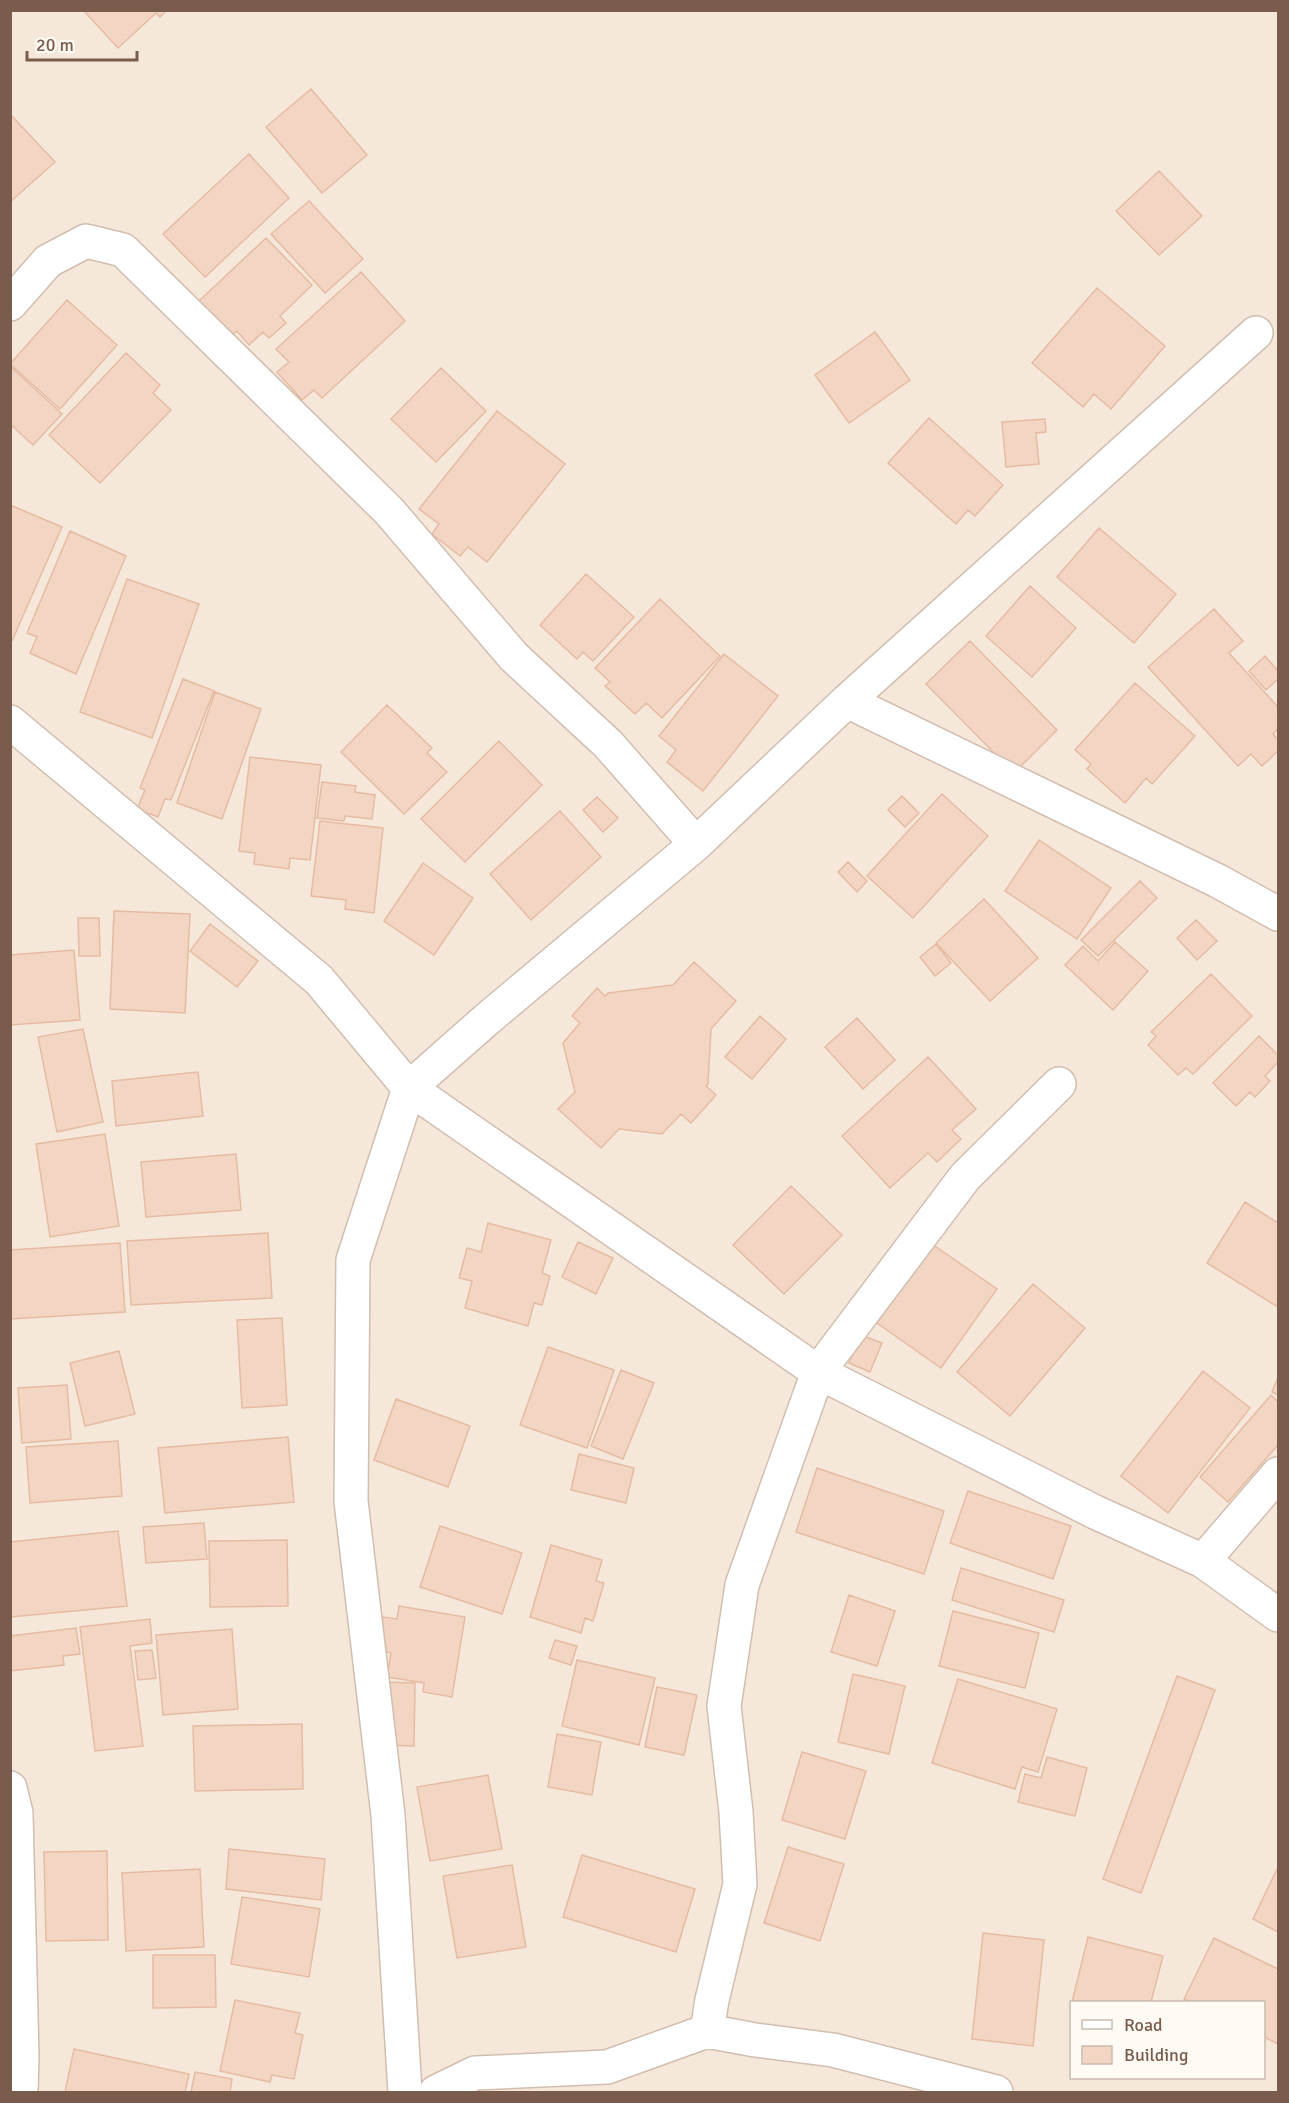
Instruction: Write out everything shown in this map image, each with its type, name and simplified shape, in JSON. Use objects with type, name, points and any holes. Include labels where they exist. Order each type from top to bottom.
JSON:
[{"type":"street","points":[[10,304],[48,261],[86,241],[123,250],[389,511],[514,657],[608,744],[696,844]]},
{"type":"street","points":[[405,2092],[388,1815],[351,1502],[353,1260],[409,1088],[486,1020],[696,844],[847,701],[1256,333]]},
{"type":"street","points":[[847,701],[1218,882],[1278,914]]},
{"type":"street","points":[[10,722],[319,980],[409,1088],[818,1372],[1095,1512],[1203,1561],[1278,1615]]},
{"type":"street","points":[[707,2031],[712,2000],[740,1884],[736,1812],[724,1706],[742,1585],[818,1372],[965,1177],[1059,1083]]},
{"type":"street","points":[[1203,1561],[1278,1474]]},
{"type":"street","points":[[12,1805],[22,2056],[21,2092]]},
{"type":"street","points":[[436,2092],[475,2073],[607,2067],[707,2031],[833,2050],[996,2092]]},
{"type":"shaded area","points":[[11,11],[1278,11],[1278,2092],[11,2092]]},
{"type":"building","points":[[83,10],[167,10],[160,17],[156,13],[118,48]]},
{"type":"building","points":[[311,89],[367,155],[322,193],[266,127]]},
{"type":"building","points":[[10,114],[55,162],[10,202]]},
{"type":"building","points":[[249,154],[289,198],[205,277],[163,234]]},
{"type":"building","points":[[1159,171],[1202,216],[1159,255],[1116,211]]},
{"type":"building","points":[[309,201],[363,259],[325,293],[271,234]]},
{"type":"building","points":[[266,238],[312,285],[280,316],[286,323],[269,338],[263,332],[249,345],[237,331],[227,339],[198,309],[203,305],[199,301]]},
{"type":"building","points":[[361,272],[405,321],[322,398],[314,390],[302,400],[277,372],[289,362],[276,349]]},
{"type":"building","points":[[1097,288],[1165,346],[1111,409],[1094,394],[1083,407],[1032,363]]},
{"type":"building","points":[[67,300],[117,345],[60,409],[10,364]]},
{"type":"building","points":[[875,332],[910,380],[849,423],[815,375]]},
{"type":"building","points":[[126,353],[160,385],[153,393],[171,410],[100,483],[49,435]]},
{"type":"building","points":[[10,366],[62,414],[33,445],[10,424]]},
{"type":"building","points":[[441,368],[486,411],[436,462],[391,419]]},
{"type":"building","points":[[497,411],[565,464],[487,562],[468,547],[460,556],[432,534],[439,524],[419,509]]},
{"type":"building","points":[[929,418],[1003,485],[975,516],[968,510],[956,524],[888,463]]},
{"type":"building","points":[[1045,419],[1046,432],[1036,433],[1039,464],[1006,467],[1002,422]]},
{"type":"building","points":[[10,505],[62,527],[12,641],[10,640]]},
{"type":"building","points":[[1099,528],[1176,594],[1134,643],[1057,577]]},
{"type":"building","points":[[70,531],[126,556],[76,674],[30,653],[37,637],[27,633]]},
{"type":"building","points":[[586,574],[634,617],[593,661],[583,652],[577,659],[540,625]]},
{"type":"building","points":[[127,579],[199,604],[152,738],[80,712]]},
{"type":"building","points":[[1030,586],[1076,628],[1032,677],[986,636]]},
{"type":"building","points":[[660,599],[720,656],[662,718],[646,703],[635,714],[605,686],[610,682],[595,668]]},
{"type":"building","points":[[1214,609],[1243,641],[1229,653],[1278,707],[1278,729],[1273,734],[1278,740],[1278,751],[1262,766],[1251,754],[1238,766],[1148,667]]},
{"type":"building","points":[[970,641],[1057,730],[1014,773],[926,684]]},
{"type":"building","points":[[724,654],[778,696],[703,791],[667,762],[676,750],[659,736]]},
{"type":"building","points":[[1265,656],[1278,671],[1278,679],[1266,690],[1249,671]]},
{"type":"building","points":[[183,679],[214,691],[171,800],[165,799],[158,817],[137,809],[145,790],[140,788]]},
{"type":"building","points":[[1135,683],[1195,736],[1152,784],[1146,778],[1125,803],[1087,769],[1091,764],[1075,750]]},
{"type":"building","points":[[215,692],[261,709],[222,819],[177,803]]},
{"type":"building","points":[[387,705],[432,748],[427,753],[447,772],[404,814],[341,752]]},
{"type":"building","points":[[499,741],[542,785],[465,862],[421,819]]},
{"type":"building","points":[[250,757],[321,765],[310,860],[290,858],[289,869],[254,864],[255,853],[239,851]]},
{"type":"building","points":[[322,782],[356,786],[355,792],[375,795],[372,819],[345,816],[344,821],[317,818]]},
{"type":"building","points":[[942,794],[988,836],[913,918],[867,876]]},
{"type":"building","points":[[902,796],[919,813],[905,827],[888,810]]},
{"type":"building","points":[[597,797],[618,818],[603,832],[583,810]]},
{"type":"building","points":[[560,811],[601,857],[531,920],[490,874]]},
{"type":"building","points":[[320,821],[383,828],[374,913],[345,909],[346,900],[311,896]]},
{"type":"building","points":[[1039,840],[1111,888],[1077,939],[1005,891]]},
{"type":"building","points":[[848,862],[867,881],[857,892],[838,872]]},
{"type":"building","points":[[423,863],[473,898],[434,955],[384,921]]},
{"type":"building","points":[[1140,881],[1157,898],[1098,956],[1081,940]]},
{"type":"building","points":[[984,899],[1038,958],[990,1001],[936,943]]},
{"type":"building","points":[[114,911],[190,914],[185,1013],[110,1009]]},
{"type":"building","points":[[78,918],[99,918],[100,956],[79,956]]},
{"type":"building","points":[[1196,920],[1217,941],[1197,960],[1177,938]]},
{"type":"building","points":[[210,924],[258,961],[237,987],[190,951]]},
{"type":"building","points":[[1115,942],[1148,971],[1113,1010],[1065,965],[1083,946],[1098,961]]},
{"type":"building","points":[[936,944],[951,963],[935,976],[920,957]]},
{"type":"building","points":[[74,950],[80,1020],[10,1025],[10,955]]},
{"type":"building","points":[[694,962],[736,1001],[711,1029],[708,1084],[706,1086],[716,1095],[691,1123],[681,1114],[662,1134],[619,1129],[601,1148],[558,1109],[575,1092],[563,1043],[580,1023],[572,1016],[597,988],[605,996],[608,993],[673,985]]},
{"type":"building","points":[[1211,974],[1252,1016],[1193,1074],[1186,1068],[1178,1075],[1148,1045],[1156,1036],[1151,1032]]},
{"type":"building","points":[[760,1016],[786,1039],[752,1079],[725,1057]]},
{"type":"building","points":[[857,1018],[895,1060],[863,1089],[825,1047]]},
{"type":"building","points":[[83,1029],[103,1122],[57,1132],[38,1037]]},
{"type":"building","points":[[1259,1036],[1278,1055],[1278,1062],[1265,1076],[1270,1081],[1255,1097],[1250,1092],[1236,1106],[1213,1083]]},
{"type":"building","points":[[928,1057],[976,1109],[952,1130],[961,1139],[937,1162],[928,1153],[890,1188],[842,1136]]},
{"type":"building","points":[[198,1072],[203,1116],[116,1126],[112,1081]]},
{"type":"building","points":[[105,1134],[119,1226],[50,1237],[36,1144]]},
{"type":"building","points":[[236,1154],[241,1210],[146,1217],[141,1162]]},
{"type":"building","points":[[791,1186],[842,1235],[784,1294],[733,1245]]},
{"type":"building","points":[[1245,1202],[1278,1223],[1278,1307],[1207,1263]]},
{"type":"building","points":[[488,1223],[551,1240],[542,1273],[550,1276],[542,1305],[534,1303],[528,1326],[465,1308],[472,1281],[459,1278],[467,1248],[481,1252]]},
{"type":"building","points":[[268,1233],[272,1298],[131,1305],[127,1241]]},
{"type":"building","points":[[578,1242],[613,1258],[596,1294],[562,1277]]},
{"type":"building","points":[[120,1243],[125,1312],[10,1319],[10,1250]]},
{"type":"building","points":[[932,1244],[997,1289],[941,1368],[877,1323]]},
{"type":"building","points":[[1033,1284],[1085,1328],[1010,1416],[957,1372]]},
{"type":"building","points":[[282,1318],[287,1405],[242,1408],[237,1320]]},
{"type":"building","points":[[861,1335],[882,1343],[870,1372],[849,1363]]},
{"type":"building","points":[[548,1347],[614,1370],[587,1448],[520,1425]]},
{"type":"building","points":[[119,1351],[135,1414],[85,1426],[70,1363]]},
{"type":"building","points":[[621,1370],[654,1383],[623,1459],[591,1446]]},
{"type":"building","points":[[1203,1371],[1250,1408],[1168,1513],[1121,1476]]},
{"type":"building","points":[[1278,1377],[1278,1395],[1272,1392]]},
{"type":"building","points":[[67,1385],[71,1439],[22,1443],[18,1388]]},
{"type":"building","points":[[1271,1395],[1278,1402],[1278,1445],[1228,1502],[1200,1477]]},
{"type":"building","points":[[396,1399],[470,1426],[448,1487],[374,1460]]},
{"type":"building","points":[[288,1437],[294,1502],[165,1513],[158,1448]]},
{"type":"building","points":[[118,1441],[122,1496],[30,1503],[26,1447]]},
{"type":"building","points":[[579,1454],[634,1468],[626,1503],[571,1490]]},
{"type":"building","points":[[817,1468],[944,1511],[924,1574],[796,1532]]},
{"type":"building","points":[[968,1491],[1071,1526],[1053,1579],[950,1543]]},
{"type":"building","points":[[204,1523],[207,1559],[146,1563],[143,1527]]},
{"type":"building","points":[[440,1526],[522,1553],[502,1614],[420,1587]]},
{"type":"building","points":[[118,1531],[127,1606],[11,1617],[10,1542]]},
{"type":"building","points":[[287,1540],[288,1606],[210,1607],[209,1541]]},
{"type":"building","points":[[551,1545],[602,1560],[596,1581],[604,1583],[593,1621],[585,1618],[581,1633],[530,1617]]},
{"type":"building","points":[[961,1568],[1064,1600],[1054,1632],[952,1600]]},
{"type":"building","points":[[849,1595],[895,1611],[877,1666],[831,1652]]},
{"type":"building","points":[[399,1606],[465,1617],[452,1697],[423,1692],[424,1683],[387,1677],[391,1653],[377,1650],[383,1617],[397,1619]]},
{"type":"building","points":[[953,1611],[1039,1633],[1025,1688],[939,1666]]},
{"type":"building","points":[[150,1619],[152,1643],[130,1646],[143,1746],[95,1751],[80,1627]]},
{"type":"building","points":[[76,1628],[80,1654],[63,1656],[64,1665],[10,1671],[10,1636]]},
{"type":"building","points":[[232,1629],[238,1709],[163,1715],[156,1635]]},
{"type":"building","points":[[555,1640],[577,1646],[571,1665],[549,1658]]},
{"type":"building","points":[[152,1650],[156,1678],[138,1680],[135,1651]]},
{"type":"building","points":[[577,1660],[655,1678],[639,1745],[562,1726]]},
{"type":"building","points":[[853,1674],[905,1686],[889,1754],[838,1742]]},
{"type":"building","points":[[1177,1676],[1215,1690],[1141,1893],[1103,1879]]},
{"type":"building","points":[[958,1679],[1057,1709],[1038,1772],[1022,1767],[1015,1789],[932,1763]]},
{"type":"building","points":[[384,1682],[415,1683],[414,1746],[382,1745]]},
{"type":"building","points":[[657,1687],[697,1695],[684,1755],[645,1747]]},
{"type":"building","points":[[302,1724],[303,1789],[195,1791],[193,1726]]},
{"type":"building","points":[[557,1734],[601,1742],[592,1795],[548,1787]]},
{"type":"building","points":[[802,1752],[866,1771],[845,1839],[782,1820]]},
{"type":"building","points":[[1047,1757],[1087,1768],[1075,1816],[1018,1802],[1025,1774],[1041,1778]]},
{"type":"building","points":[[488,1775],[502,1849],[430,1861],[417,1787]]},
{"type":"building","points":[[788,1847],[844,1864],[820,1941],[764,1923]]},
{"type":"building","points":[[229,1849],[325,1859],[321,1900],[226,1889]]},
{"type":"building","points":[[107,1851],[108,1940],[46,1941],[44,1852]]},
{"type":"building","points":[[582,1855],[695,1889],[676,1952],[563,1917]]},
{"type":"building","points":[[512,1865],[526,1947],[457,1958],[443,1876]]},
{"type":"building","points":[[1278,1867],[1278,1932],[1253,1919]]},
{"type":"building","points":[[200,1869],[204,1947],[126,1951],[122,1873]]},
{"type":"building","points":[[242,1897],[320,1909],[309,1977],[231,1964]]},
{"type":"building","points":[[983,1933],[1044,1940],[1033,2046],[972,2039]]},
{"type":"building","points":[[1088,1937],[1163,1956],[1151,2001],[1072,2001]]},
{"type":"building","points":[[1214,1938],[1278,1969],[1278,2044],[1265,2038],[1265,2001],[1189,2001],[1184,1999]]},
{"type":"building","points":[[153,1955],[215,1955],[216,2007],[153,2008]]},
{"type":"building","points":[[235,2000],[300,2013],[295,2033],[303,2035],[294,2079],[272,2075],[270,2082],[220,2071]]},
{"type":"building","points":[[74,2049],[189,2074],[185,2092],[65,2092]]},
{"type":"building","points":[[195,2072],[232,2079],[230,2092],[191,2092]]}]
